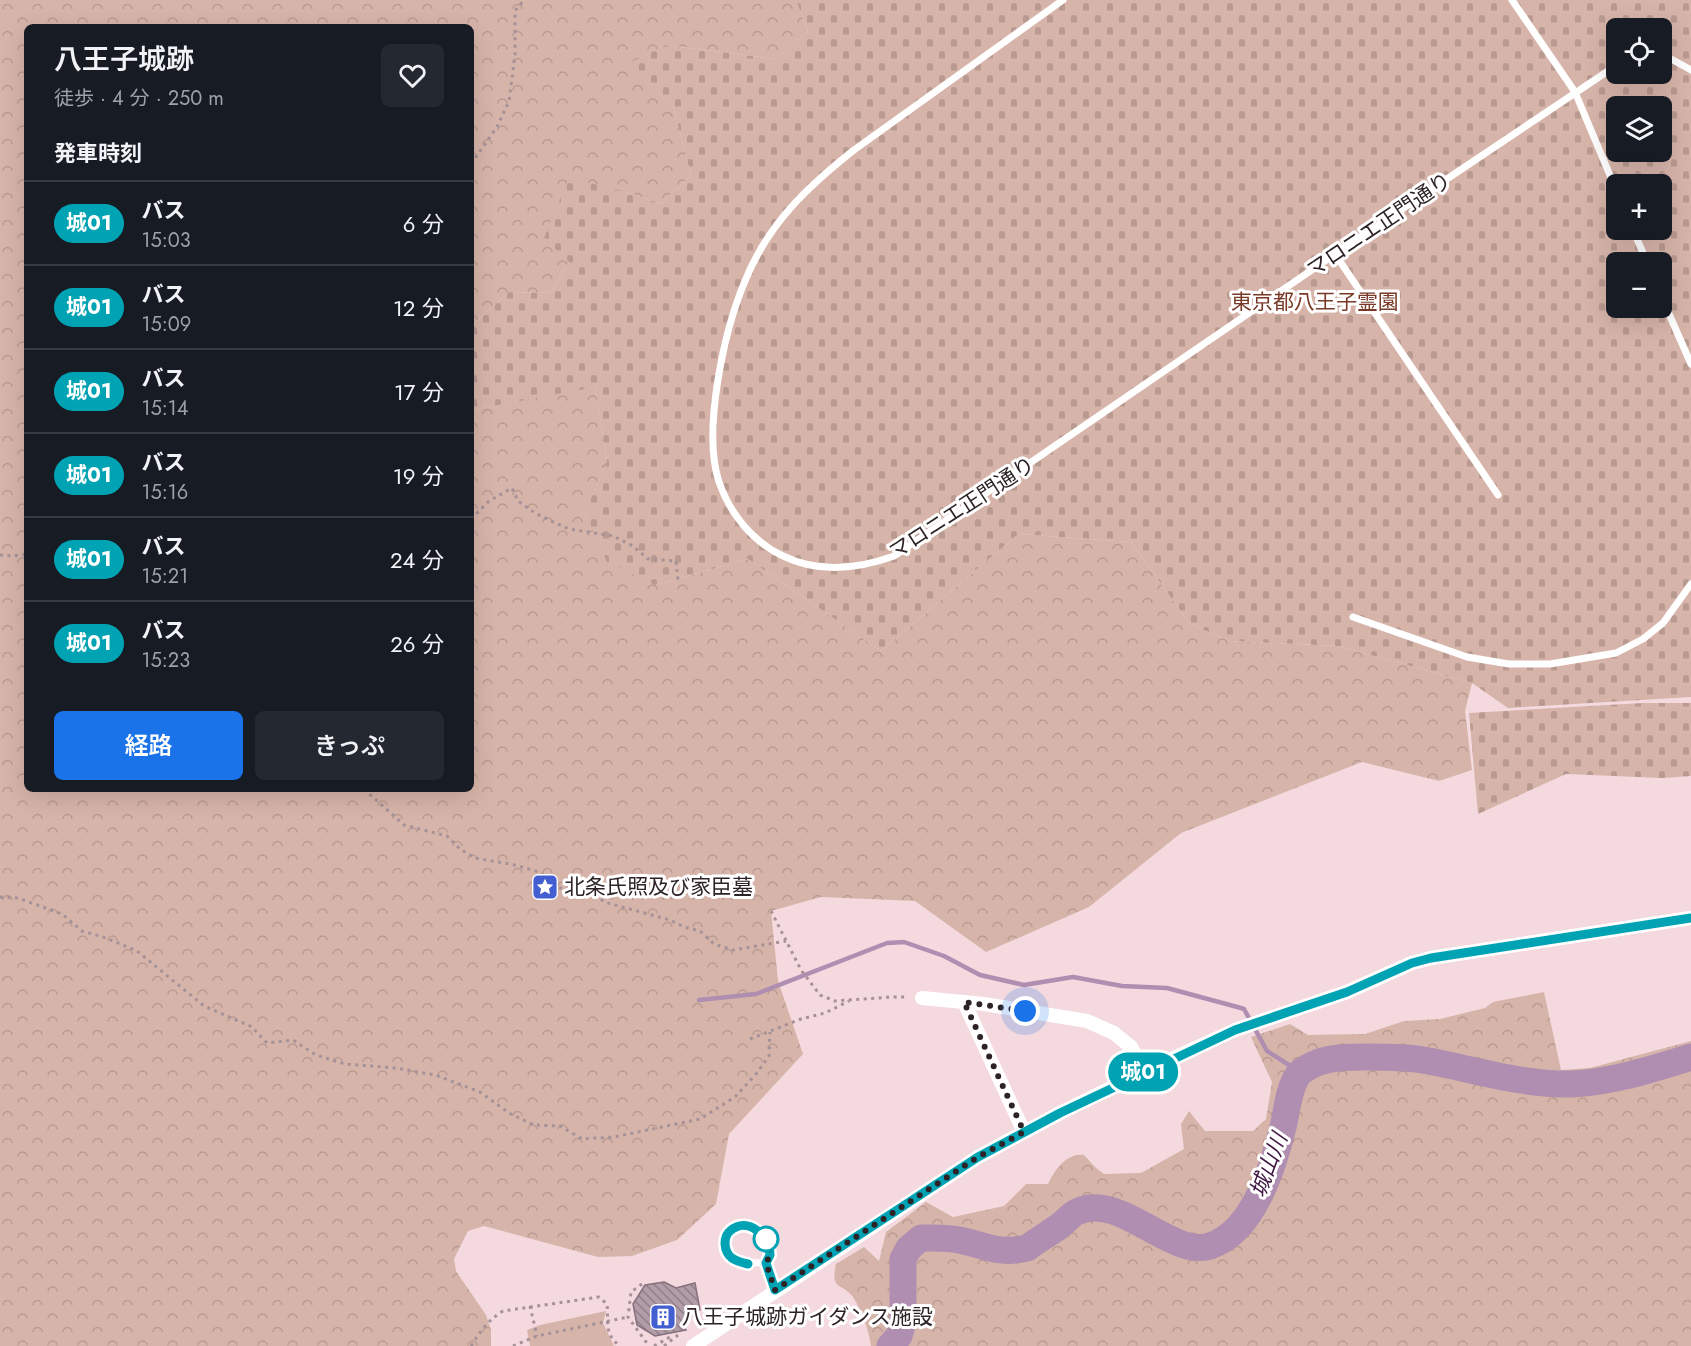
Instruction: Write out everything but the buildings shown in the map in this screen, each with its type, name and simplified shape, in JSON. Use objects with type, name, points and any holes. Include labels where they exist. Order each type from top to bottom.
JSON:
[{"type":"street","points":[[693,1346],[978,1157],[1145,1071],[1235,1030],[1347,992],[1412,963],[1431,958],[1691,918]]},
{"type":"street","points":[[922,998],[964,1002],[1087,1022],[1114,1033],[1131,1047],[1145,1071]]},
{"type":"street","points":[[964,1002],[1024,1132]]},
{"type":"lane","name":"マロニエ正門通り","points":[[1064,0],[825,173],[804,192],[782,218],[745,280],[723,347],[716,392],[713,442],[719,481],[731,507],[746,530],[770,550],[793,561],[847,568],[894,556],[1335,254],[1606,72]]},
{"type":"lane","points":[[1512,0],[1575,92],[1609,174]]},
{"type":"lane","points":[[1672,60],[1691,70]]},
{"type":"lane","points":[[1335,254],[1498,495]]},
{"type":"lane","points":[[1671,318],[1691,363]]},
{"type":"lane","points":[[1353,617],[1467,657],[1509,664],[1550,664],[1616,653],[1643,639],[1663,623],[1691,584]]},
{"type":"lane","points":[[766,1263],[748,1264],[735,1261],[729,1256],[725,1239],[730,1231],[739,1227],[751,1227],[762,1232],[770,1248],[770,1255],[766,1263],[775,1290]]},
{"type":"path","points":[[474,160],[497,127],[509,101],[515,55],[515,11],[524,0]]},
{"type":"path","points":[[474,516],[489,501],[512,488],[518,501],[535,513],[560,525],[569,529],[614,536],[633,546],[648,558],[676,561],[678,580]]},
{"type":"path","points":[[0,555],[24,554]]},
{"type":"path","points":[[367,792],[404,825],[447,836],[460,849],[474,858],[539,872],[560,888],[595,893],[603,902],[670,920],[700,931],[714,944],[733,950],[786,941]]},
{"type":"path","points":[[0,897],[18,898],[62,914],[82,931],[137,951],[204,1006],[252,1027],[267,1043],[293,1040],[316,1055],[345,1064],[396,1068],[435,1075],[480,1092],[509,1113],[534,1125],[560,1126],[582,1139],[625,1135],[700,1119],[735,1097],[756,1074],[769,1056],[770,1032]]},
{"type":"path","points":[[771,911],[801,970],[820,994],[835,1001],[891,996],[922,998]]},
{"type":"path","points":[[750,1039],[801,1018],[825,1013],[854,999]]},
{"type":"path","points":[[642,1284],[632,1292],[628,1317],[649,1346]]},
{"type":"path","points":[[471,1346],[483,1328],[494,1316],[503,1311],[599,1297],[606,1304],[606,1321],[610,1337],[620,1346]]},
{"type":"path","points":[[530,1306],[537,1336]]},
{"type":"path","points":[[513,1346],[526,1344],[537,1336],[628,1317]]},
{"type":"path","points":[[664,1346],[678,1335]]},
{"type":"path","points":[[654,1346],[670,1337],[673,1339]]},
{"type":"green space","points":[[0,0],[796,0],[808,31],[775,59],[665,45],[628,65],[673,106],[691,175],[661,204],[627,192],[569,262],[551,293],[509,292],[474,323],[474,24],[24,24],[24,792],[474,792],[474,409],[595,386],[607,461],[585,514],[655,585],[748,559],[881,651],[1018,534],[1131,542],[1190,624],[1230,641],[1338,646],[1472,683],[1465,711],[1472,770],[1439,781],[1362,762],[1181,833],[1089,907],[986,952],[915,901],[821,897],[771,911],[778,981],[803,1054],[729,1134],[716,1204],[677,1240],[632,1256],[598,1257],[484,1226],[468,1231],[454,1259],[456,1271],[486,1315],[491,1330],[491,1346],[0,1346]]},
{"type":"green space","name":"東京都八王子霊園","points":[[796,0],[1691,0],[1691,697],[1508,708],[1472,683],[1338,646],[1230,641],[1190,624],[1131,542],[1018,534],[881,651],[748,559],[655,585],[607,562],[585,513],[607,461],[595,387],[474,409],[474,323],[509,292],[551,293],[569,262],[544,238],[569,178],[627,192],[661,204],[691,175],[673,106],[627,65],[665,45],[775,59],[808,31]]},
{"type":"green space","points":[[1643,703],[1691,703],[1691,776],[1662,778],[1566,774],[1478,814],[1469,713]]},
{"type":"green space","points":[[1544,992],[1561,1070],[1590,1068],[1691,1041],[1691,1346],[871,1346],[865,1321],[857,1303],[849,1292],[836,1283],[836,1264],[864,1247],[879,1261],[886,1232],[926,1202],[953,1217],[1004,1206],[1026,1184],[1048,1184],[1062,1164],[1078,1155],[1084,1155],[1104,1174],[1141,1173],[1184,1149],[1181,1124],[1189,1111],[1205,1131],[1253,1131],[1266,1119],[1272,1082],[1251,1037],[1290,1024],[1308,1035],[1365,1034],[1404,1021],[1440,1019],[1485,1008],[1493,1002]]},
{"type":"green space","points":[[606,1311],[603,1323],[614,1346],[530,1346],[527,1330],[540,1325]]},
{"type":"waterway","points":[[699,1000],[756,994],[887,943],[904,942],[944,956],[980,975],[1024,985],[1073,977],[1122,986],[1167,988],[1241,1008],[1244,1009],[1267,1051],[1289,1065],[1304,1070]]},
{"type":"waterway","name":"城山川","points":[[890,1346],[899,1336],[903,1321],[903,1259],[909,1248],[921,1238],[950,1238],[1000,1250],[1017,1250],[1027,1248],[1076,1212],[1095,1208],[1129,1217],[1179,1243],[1195,1247],[1210,1246],[1225,1238],[1239,1227],[1260,1195],[1274,1158],[1295,1080],[1301,1072],[1317,1063],[1347,1057],[1405,1058],[1518,1080],[1572,1084],[1617,1078],[1691,1057]]},
{"type":"bus line","name":"城01","points":[[748,1264],[735,1261],[729,1256],[725,1239],[730,1231],[739,1227],[751,1227],[762,1232],[770,1248],[770,1255],[766,1263],[775,1290],[978,1157],[1060,1113],[1235,1030],[1347,992],[1412,963],[1431,958],[1691,918]]},
{"type":"place","name":"北条氏照及び家臣墓","points":[[545,887]]},
{"type":"place","name":"八王子城跡ガイダンス施設","points":[[663,1317]]},
{"type":"route","points":[[766,1239],[770,1255],[766,1263],[775,1290],[978,1157],[1024,1132],[964,1002],[1025,1011]]}]
